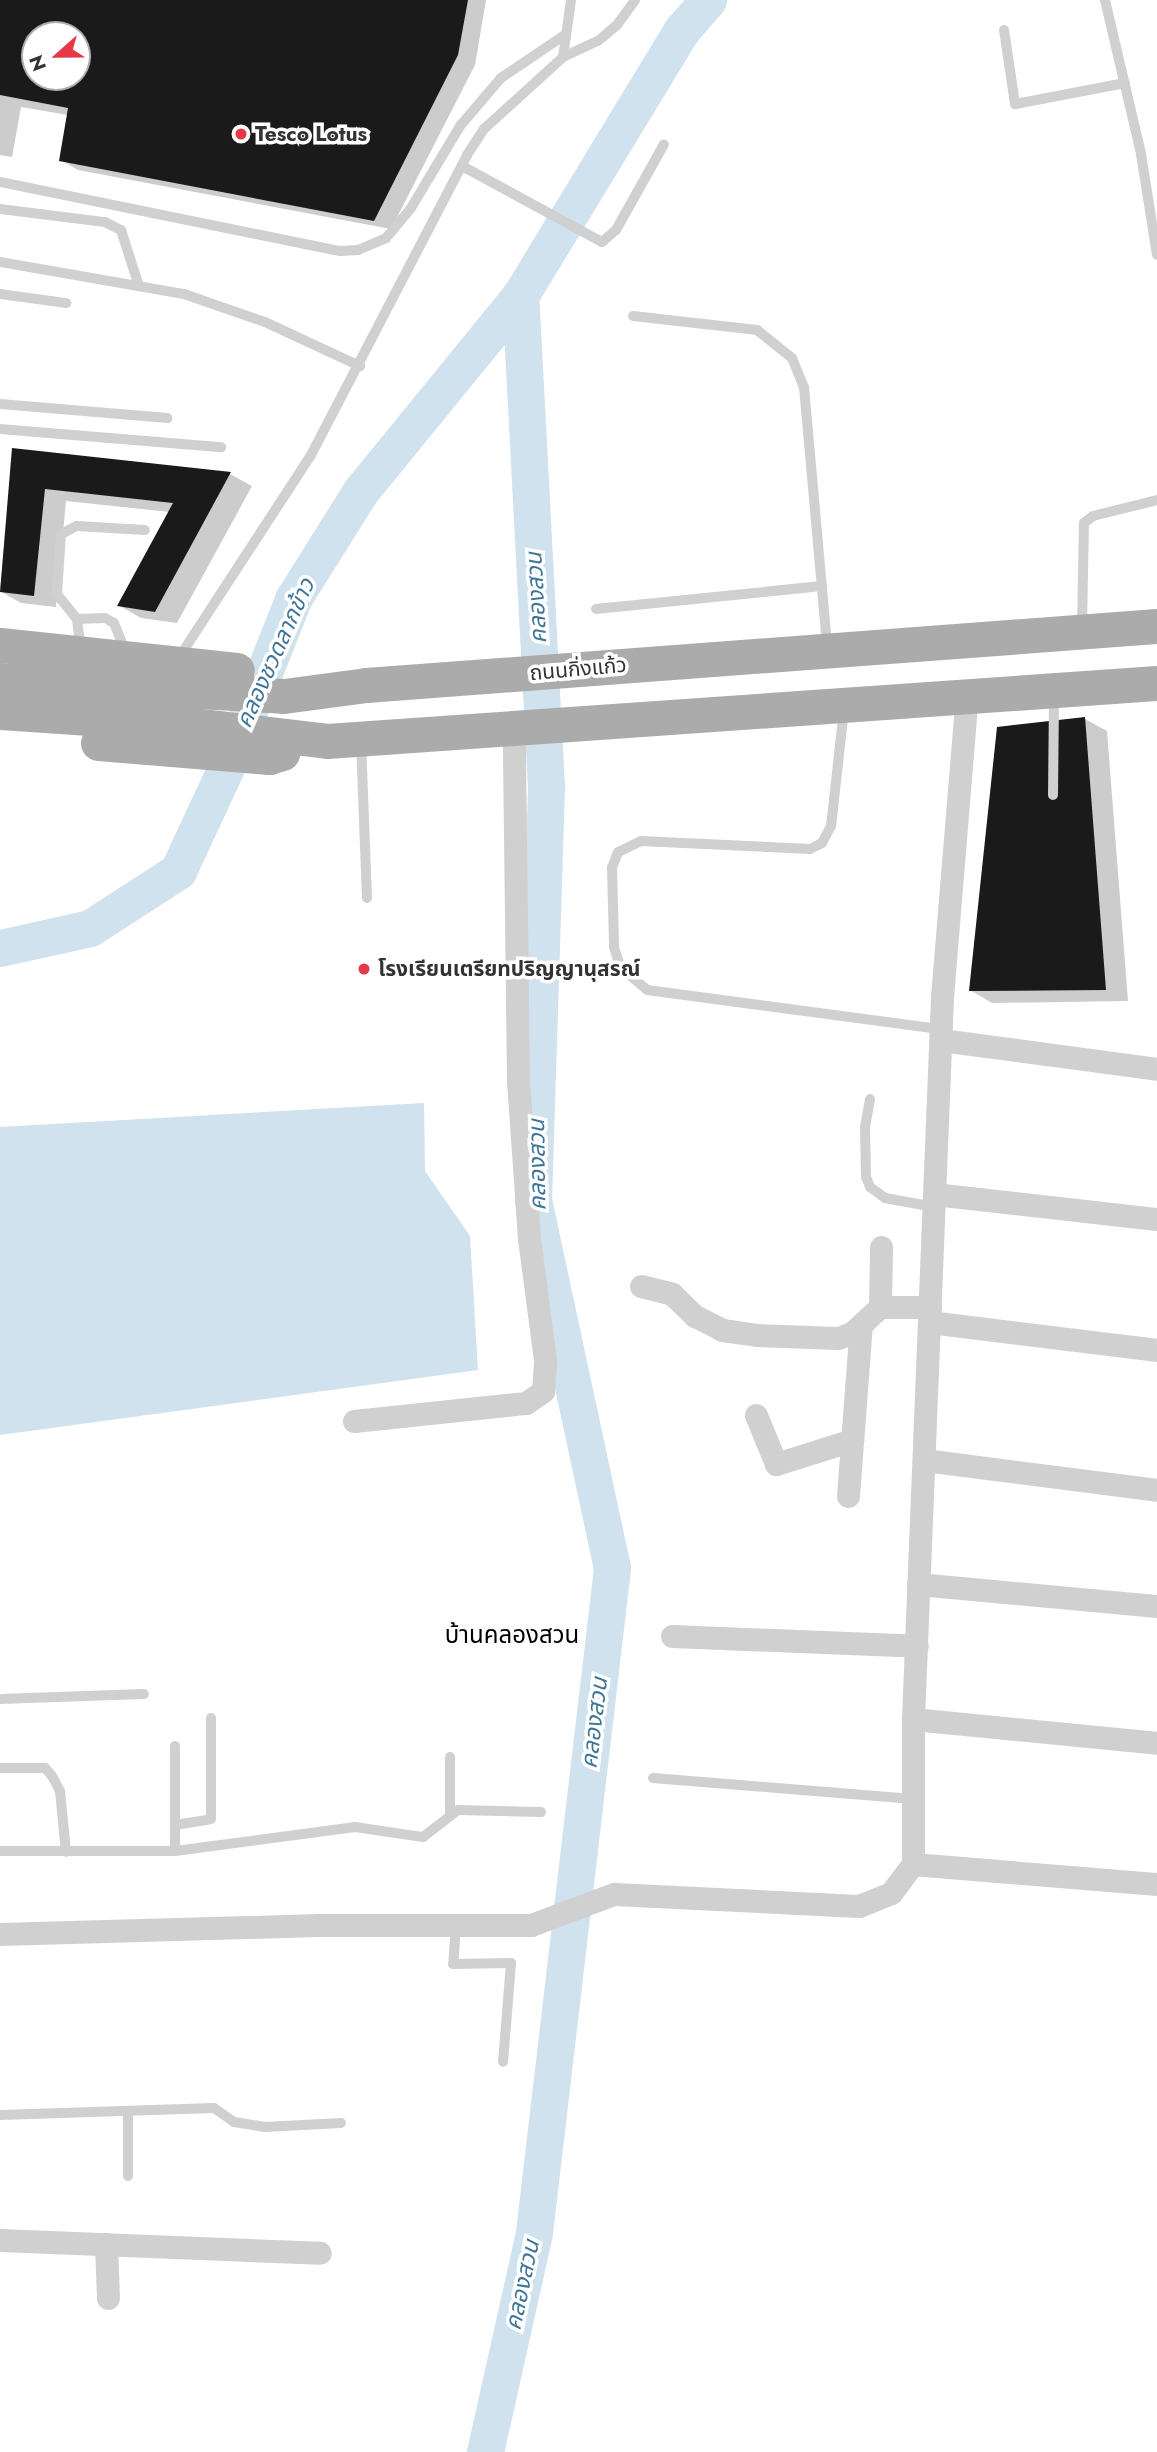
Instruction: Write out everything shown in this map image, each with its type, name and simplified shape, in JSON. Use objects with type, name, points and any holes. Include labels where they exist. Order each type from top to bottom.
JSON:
[{"type":"main road","name":"ถนนกิ่งแก้ว","points":[[195,672],[295,687],[520,674],[1157,626]]},
{"type":"main road","points":[[0,645],[79,635],[127,656],[195,672]]},
{"type":"main road","points":[[0,680],[195,672]]},
{"type":"main road","points":[[0,712],[273,745],[1157,683]]},
{"type":"main road","points":[[0,735],[191,737]]},
{"type":"street","points":[[0,1934],[531,1925],[614,1894],[859,1906],[891,1893],[913,1864],[913,1719],[941,1034],[967,696]]},
{"type":"street","points":[[354,1421],[526,1403],[543,1391],[545,1360],[529,1238],[518,1081],[516,730]]},
{"type":"street","points":[[941,1034],[1157,1069]]},
{"type":"street","points":[[934,1200],[1157,1219]]},
{"type":"street","points":[[641,1286],[672,1294],[695,1316],[722,1330],[838,1338],[861,1325],[880,1307],[881,1247]]},
{"type":"street","points":[[880,1307],[1157,1350]]},
{"type":"street","points":[[848,1496],[861,1325]]},
{"type":"street","points":[[756,1415],[776,1464],[852,1440]]},
{"type":"street","points":[[924,1460],[1157,1490]]},
{"type":"street","points":[[918,1584],[1157,1606]]},
{"type":"street","points":[[672,1636],[916,1646]]},
{"type":"street","points":[[913,1719],[1157,1743]]},
{"type":"street","points":[[913,1864],[1157,1884]]},
{"type":"street","points":[[0,2240],[320,2253]]},
{"type":"street","points":[[106,2244],[108,2298]]},
{"type":"lane","points":[[563,57],[571,0]]},
{"type":"lane","points":[[195,672],[484,129],[563,57],[598,41],[617,25],[635,0]]},
{"type":"lane","points":[[1105,0],[1142,154],[1157,255]]},
{"type":"lane","points":[[1004,30],[1014,104],[1125,83]]},
{"type":"lane","points":[[0,182],[340,251],[358,250],[386,238],[411,208],[460,126],[501,78],[566,34]]},
{"type":"lane","points":[[462,166],[602,242],[610,239],[664,144]]},
{"type":"lane","points":[[0,209],[105,222],[121,230],[139,286]]},
{"type":"lane","points":[[0,262],[184,295],[265,322],[360,366]]},
{"type":"lane","points":[[0,294],[66,303]]},
{"type":"lane","points":[[633,316],[757,330],[792,358],[804,387],[828,652]]},
{"type":"lane","points":[[0,404],[167,418]]},
{"type":"lane","points":[[0,429],[221,447]]},
{"type":"lane","points":[[1083,632],[1084,523],[1093,516],[1157,500]]},
{"type":"lane","points":[[79,635],[57,594],[61,534],[77,526],[145,530]]},
{"type":"lane","points":[[596,609],[822,586]]},
{"type":"lane","points":[[1053,795],[1054,690]]},
{"type":"lane","points":[[845,704],[831,827],[822,843],[810,849],[641,841],[629,845],[618,852],[612,868],[614,947],[629,979],[647,990],[941,1034]]},
{"type":"lane","points":[[361,739],[367,898]]},
{"type":"lane","points":[[870,1099],[865,1128],[866,1177],[870,1187],[885,1198],[934,1200]]},
{"type":"lane","points":[[0,1699],[144,1694]]},
{"type":"lane","points":[[175,1825],[211,1819],[211,1718]]},
{"type":"lane","points":[[175,1746],[175,1851]]},
{"type":"lane","points":[[450,1756],[450,1813]]},
{"type":"lane","points":[[0,1768],[45,1769],[52,1776],[60,1791],[66,1852]]},
{"type":"lane","points":[[653,1778],[913,1799]]},
{"type":"lane","points":[[0,1851],[175,1851],[355,1828],[423,1837],[450,1813],[541,1812]]},
{"type":"lane","points":[[456,1925],[453,1964],[511,1963],[503,2062]]},
{"type":"lane","points":[[0,2115],[214,2108],[234,2122],[264,2127],[341,2123]]},
{"type":"lane","points":[[128,2111],[128,2176]]},
{"type":"water","points":[[424,1103],[425,1171],[470,1236],[478,1370],[0,1435],[0,1127]]},
{"type":"building","name":"Tesco Lotus","points":[[0,0],[468,0],[458,55],[374,221],[59,161],[68,108],[0,95]]},
{"type":"building","points":[[12,448],[231,472],[155,612],[117,606],[173,503],[45,489],[34,596],[0,592]]},
{"type":"building","points":[[1085,717],[1106,990],[969,991],[997,727]]},
{"type":"waterway","name":"คลองชวดลากข้าว","points":[[0,948],[90,928],[178,871],[229,761],[293,599],[360,492],[520,296],[681,31],[708,0]]},
{"type":"waterway","name":"คลองสวน","points":[[485,2452],[534,2232],[612,1568],[533,1201],[546,787],[520,296]]},
{"type":"place","name":"Tesco Lotus","points":[[241,134]]},
{"type":"place","name":"โรงเรียนเตรียทปริญญานุสรณ์","points":[[364,969]]},
{"type":"district","name":"บ้านคลองสวน","points":[[512,1635]]}]
